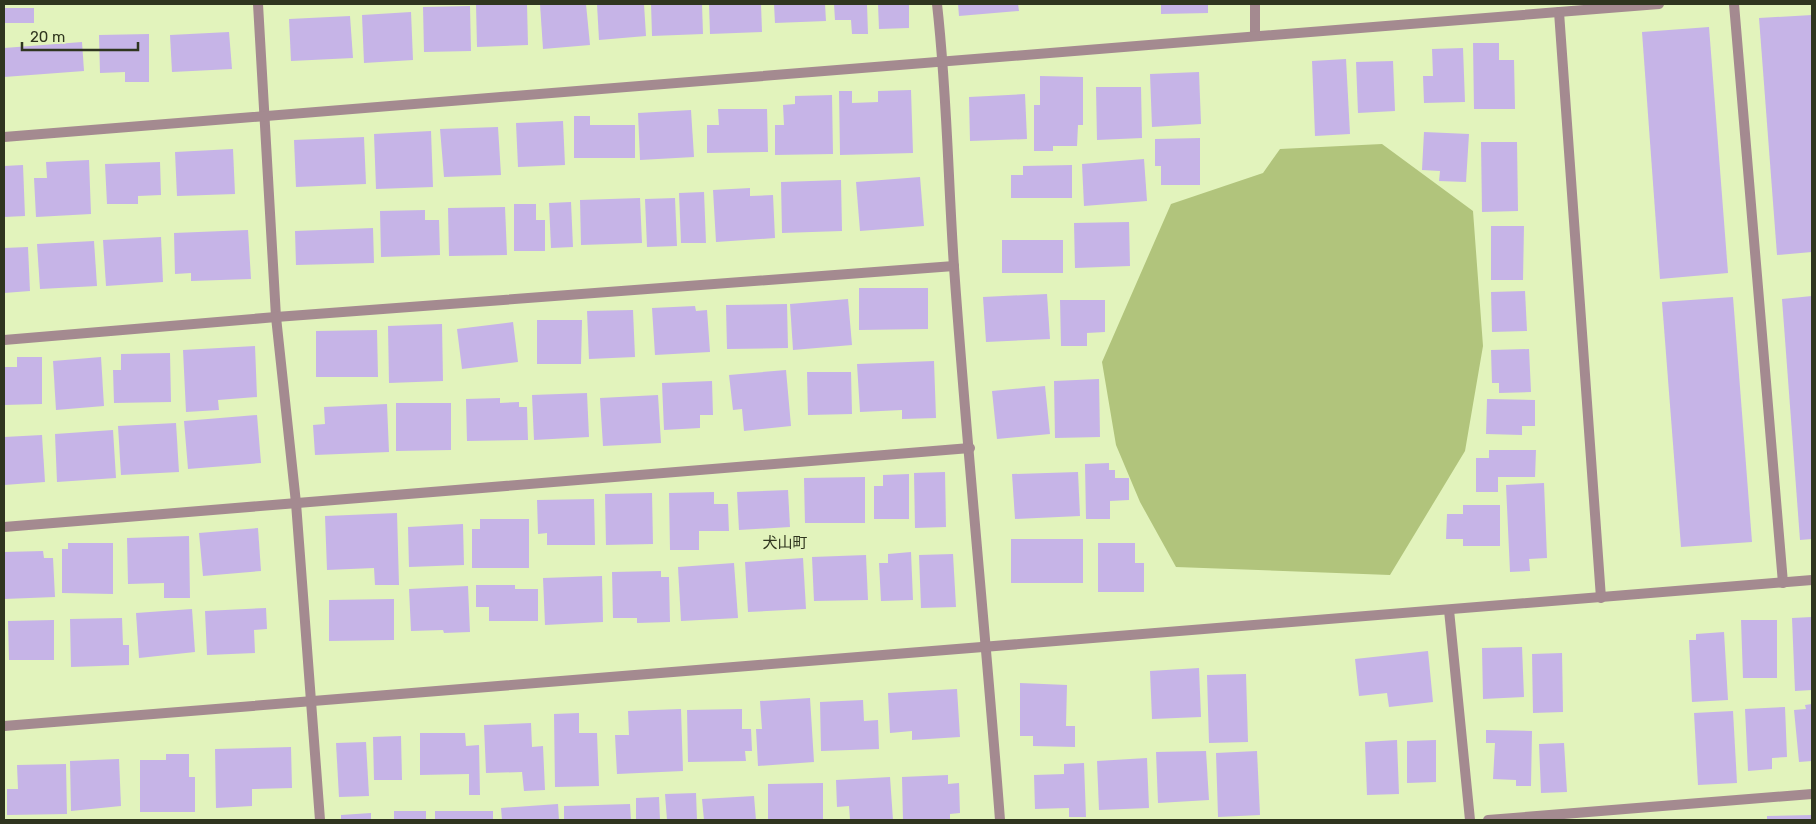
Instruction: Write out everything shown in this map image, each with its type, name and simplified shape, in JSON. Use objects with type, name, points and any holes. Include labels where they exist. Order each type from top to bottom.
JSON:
[{"type":"street","points":[[258,4],[276,317],[296,503],[320,820]]},
{"type":"street","points":[[937,4],[944,62],[954,266],[1000,820]]},
{"type":"street","points":[[1255,4],[1255,36]]},
{"type":"street","points":[[4,137],[1659,4]]},
{"type":"street","points":[[1734,4],[1783,583]]},
{"type":"street","points":[[1559,12],[1601,598]]},
{"type":"street","points":[[4,340],[276,317],[954,266]]},
{"type":"street","points":[[4,526],[970,448]]},
{"type":"street","points":[[4,726],[1812,580]]},
{"type":"street","points":[[1449,610],[1470,820]]},
{"type":"street","points":[[1488,820],[1812,794]]},
{"type":"green space","points":[[1382,144],[1473,211],[1483,346],[1465,451],[1390,575],[1176,567],[1140,502],[1116,445],[1102,362],[1171,204],[1263,173],[1280,149]]},
{"type":"building","points":[[476,4],[527,4],[528,45],[477,47]]},
{"type":"building","points":[[540,4],[586,4],[590,45],[543,49]]},
{"type":"building","points":[[597,4],[644,4],[646,36],[599,40]]},
{"type":"building","points":[[651,4],[702,4],[703,34],[652,36]]},
{"type":"building","points":[[709,4],[761,4],[762,32],[710,34]]},
{"type":"building","points":[[774,4],[825,4],[826,21],[775,23]]},
{"type":"building","points":[[834,4],[867,4],[868,34],[852,34],[851,20],[835,20]]},
{"type":"building","points":[[878,4],[909,4],[909,28],[879,29]]},
{"type":"building","points":[[958,4],[1018,4],[1019,11],[959,16]]},
{"type":"building","points":[[1161,4],[1208,4],[1208,13],[1161,14]]},
{"type":"building","points":[[470,6],[471,51],[424,52],[423,7]]},
{"type":"building","points":[[4,8],[34,8],[34,23],[4,23]]},
{"type":"building","points":[[411,12],[413,60],[364,63],[362,15]]},
{"type":"building","points":[[1812,15],[1812,252],[1777,255],[1759,18]]},
{"type":"building","points":[[350,16],[353,58],[291,61],[289,19]]},
{"type":"building","points":[[1709,27],[1728,273],[1660,279],[1642,32]]},
{"type":"building","points":[[229,32],[232,69],[172,72],[170,35]]},
{"type":"building","points":[[149,34],[149,82],[125,82],[125,72],[100,73],[99,35]]},
{"type":"building","points":[[82,42],[84,71],[4,77],[4,48]]},
{"type":"building","points":[[1473,43],[1499,43],[1499,60],[1514,60],[1515,109],[1474,109]]},
{"type":"building","points":[[1463,48],[1465,102],[1424,103],[1423,76],[1433,76],[1432,49]]},
{"type":"building","points":[[1346,59],[1350,134],[1315,136],[1312,61]]},
{"type":"building","points":[[1393,61],[1395,111],[1358,113],[1356,62]]},
{"type":"building","points":[[1199,72],[1201,124],[1152,127],[1150,74]]},
{"type":"building","points":[[1040,76],[1083,77],[1083,125],[1078,125],[1077,146],[1053,146],[1053,151],[1034,151],[1034,105],[1040,105]]},
{"type":"building","points":[[1096,87],[1141,87],[1142,138],[1097,140]]},
{"type":"building","points":[[911,90],[913,153],[840,155],[839,91],[852,91],[852,103],[878,102],[878,91]]},
{"type":"building","points":[[1025,94],[1027,139],[970,141],[969,97]]},
{"type":"building","points":[[832,95],[833,154],[775,155],[775,125],[784,125],[783,105],[795,104],[795,96]]},
{"type":"building","points":[[718,109],[767,109],[768,152],[707,153],[707,125],[719,125]]},
{"type":"building","points":[[691,110],[694,157],[640,160],[638,113]]},
{"type":"building","points":[[574,116],[590,116],[590,125],[635,125],[635,158],[574,158]]},
{"type":"building","points":[[563,121],[565,165],[518,167],[516,123]]},
{"type":"building","points":[[498,127],[501,175],[444,177],[440,129]]},
{"type":"building","points":[[431,131],[433,187],[376,189],[374,134]]},
{"type":"building","points":[[1424,132],[1469,134],[1466,182],[1439,181],[1440,171],[1422,170]]},
{"type":"building","points":[[364,137],[366,184],[296,187],[294,140]]},
{"type":"building","points":[[1200,138],[1200,185],[1161,185],[1161,166],[1155,166],[1155,139]]},
{"type":"building","points":[[1481,142],[1517,142],[1518,211],[1482,212]]},
{"type":"building","points":[[233,149],[235,194],[177,196],[175,152]]},
{"type":"building","points":[[1144,159],[1147,201],[1084,206],[1082,164]]},
{"type":"building","points":[[89,160],[91,214],[36,217],[34,178],[47,178],[46,162]]},
{"type":"building","points":[[160,162],[161,195],[138,196],[138,204],[107,204],[105,164]]},
{"type":"building","points":[[23,165],[25,216],[4,217],[4,166]]},
{"type":"building","points":[[1072,165],[1072,198],[1011,198],[1011,175],[1023,175],[1023,166]]},
{"type":"building","points":[[920,177],[924,226],[860,231],[856,182]]},
{"type":"building","points":[[841,180],[842,231],[782,233],[781,182]]},
{"type":"building","points":[[750,188],[750,196],[773,195],[775,238],[716,242],[713,190]]},
{"type":"building","points":[[704,192],[706,243],[681,243],[679,193]]},
{"type":"building","points":[[640,198],[642,243],[581,245],[580,200]]},
{"type":"building","points":[[675,198],[677,246],[647,247],[645,199]]},
{"type":"building","points":[[571,202],[573,247],[551,248],[549,203]]},
{"type":"building","points":[[514,204],[536,204],[536,220],[545,220],[545,251],[514,251]]},
{"type":"building","points":[[505,207],[507,255],[449,256],[448,208]]},
{"type":"building","points":[[425,210],[425,220],[439,220],[440,255],[381,257],[380,211]]},
{"type":"building","points":[[1129,222],[1130,266],[1075,268],[1074,223]]},
{"type":"building","points":[[1491,226],[1524,226],[1523,280],[1491,280]]},
{"type":"building","points":[[373,228],[374,263],[296,265],[295,231]]},
{"type":"building","points":[[248,230],[251,279],[191,281],[191,273],[175,274],[174,233]]},
{"type":"building","points":[[161,237],[163,282],[106,286],[103,240]]},
{"type":"building","points":[[1002,240],[1063,240],[1063,273],[1002,273]]},
{"type":"building","points":[[94,241],[97,286],[40,289],[37,244]]},
{"type":"building","points":[[28,247],[30,291],[4,293],[4,248]]},
{"type":"building","points":[[859,288],[928,288],[928,329],[859,330]]},
{"type":"building","points":[[1525,291],[1527,331],[1492,332],[1491,292]]},
{"type":"building","points":[[1047,294],[1050,339],[986,342],[983,297]]},
{"type":"building","points":[[1812,296],[1812,539],[1800,540],[1782,299]]},
{"type":"building","points":[[1733,297],[1752,542],[1681,547],[1662,302]]},
{"type":"building","points":[[848,299],[852,345],[793,350],[790,304]]},
{"type":"building","points":[[1060,300],[1105,300],[1105,332],[1087,333],[1087,346],[1061,346]]},
{"type":"building","points":[[787,304],[788,348],[727,349],[726,305]]},
{"type":"building","points":[[695,306],[696,311],[707,310],[710,352],[655,355],[652,308]]},
{"type":"building","points":[[633,310],[635,357],[589,359],[587,311]]},
{"type":"building","points":[[537,320],[582,320],[581,364],[537,364]]},
{"type":"building","points":[[513,322],[518,362],[462,369],[457,329]]},
{"type":"building","points":[[442,324],[443,381],[389,383],[388,326]]},
{"type":"building","points":[[377,330],[378,377],[316,377],[316,331]]},
{"type":"building","points":[[255,346],[257,397],[218,400],[219,410],[186,412],[183,350]]},
{"type":"building","points":[[1529,349],[1531,392],[1499,393],[1499,383],[1492,383],[1491,350]]},
{"type":"building","points":[[170,353],[171,402],[114,403],[113,370],[121,370],[121,354]]},
{"type":"building","points":[[17,357],[42,357],[42,404],[4,405],[4,367],[17,367]]},
{"type":"building","points":[[101,357],[104,406],[56,410],[53,361]]},
{"type":"building","points":[[934,361],[936,418],[902,419],[902,410],[860,412],[857,364]]},
{"type":"building","points":[[786,370],[791,426],[744,431],[742,409],[733,410],[729,375]]},
{"type":"building","points":[[807,372],[851,372],[852,414],[808,415]]},
{"type":"building","points":[[1099,379],[1100,437],[1055,438],[1054,381]]},
{"type":"building","points":[[712,381],[713,415],[700,415],[700,428],[664,430],[662,383]]},
{"type":"building","points":[[1045,386],[1050,434],[997,439],[992,391]]},
{"type":"building","points":[[587,393],[589,437],[534,440],[532,395]]},
{"type":"building","points":[[658,395],[661,443],[603,446],[600,398]]},
{"type":"building","points":[[500,398],[500,403],[519,402],[519,407],[527,407],[528,440],[467,441],[466,399]]},
{"type":"building","points":[[1487,399],[1535,400],[1535,426],[1522,426],[1522,435],[1486,434]]},
{"type":"building","points":[[396,403],[451,403],[451,450],[396,451]]},
{"type":"building","points":[[387,404],[389,452],[315,455],[313,425],[325,424],[324,407]]},
{"type":"building","points":[[257,415],[261,463],[188,469],[184,421]]},
{"type":"building","points":[[176,423],[179,472],[121,475],[118,426]]},
{"type":"building","points":[[113,430],[116,478],[57,482],[55,434]]},
{"type":"building","points":[[42,435],[45,482],[4,485],[4,437]]},
{"type":"building","points":[[1489,450],[1536,450],[1535,477],[1498,477],[1498,492],[1476,492],[1476,458],[1489,458]]},
{"type":"building","points":[[1109,463],[1109,470],[1115,470],[1115,478],[1129,478],[1129,500],[1110,501],[1110,519],[1086,519],[1085,464]]},
{"type":"building","points":[[945,472],[946,527],[915,528],[914,473]]},
{"type":"building","points":[[1078,472],[1080,516],[1015,519],[1012,474]]},
{"type":"building","points":[[909,474],[909,519],[874,519],[874,486],[883,486],[883,475]]},
{"type":"building","points":[[865,477],[865,523],[805,523],[804,478]]},
{"type":"building","points":[[1544,483],[1547,558],[1529,559],[1530,571],[1510,572],[1506,485]]},
{"type":"building","points":[[788,490],[790,527],[739,530],[737,492]]},
{"type":"building","points":[[714,492],[714,504],[728,504],[729,531],[699,531],[699,550],[670,550],[669,493]]},
{"type":"building","points":[[652,493],[653,544],[606,545],[605,494]]},
{"type":"building","points":[[594,499],[595,545],[547,545],[547,533],[538,534],[537,500]]},
{"type":"building","points":[[1463,505],[1500,505],[1500,546],[1463,546],[1463,539],[1446,539],[1447,514],[1463,514]]},
{"type":"building","points":[[397,513],[399,585],[375,585],[374,568],[327,570],[325,516]]},
{"type":"building","points":[[480,519],[529,519],[529,568],[472,568],[472,529],[480,529]]},
{"type":"building","points":[[463,524],[464,565],[409,567],[408,527]]},
{"type":"building","points":[[258,528],[261,571],[203,576],[199,533]]},
{"type":"building","points":[[189,536],[190,598],[164,598],[164,583],[128,584],[127,538]]},
{"type":"building","points":[[1011,539],[1083,539],[1083,583],[1011,583]]},
{"type":"building","points":[[68,543],[113,543],[113,594],[62,593],[62,549],[68,549]]},
{"type":"building","points":[[1098,543],[1135,543],[1135,563],[1144,563],[1144,592],[1098,592]]},
{"type":"building","points":[[43,551],[44,558],[53,558],[55,597],[4,599],[4,552]]},
{"type":"building","points":[[911,552],[913,600],[881,601],[879,563],[888,563],[888,554]]},
{"type":"building","points":[[953,554],[956,607],[921,608],[919,555]]},
{"type":"building","points":[[866,555],[868,600],[814,601],[812,557]]},
{"type":"building","points":[[803,558],[806,609],[748,612],[745,562]]},
{"type":"building","points":[[734,563],[738,618],[681,621],[678,567]]},
{"type":"building","points":[[661,571],[661,577],[669,577],[670,622],[637,623],[637,618],[613,618],[612,572]]},
{"type":"building","points":[[602,576],[603,622],[545,625],[543,578]]},
{"type":"building","points":[[476,585],[515,585],[515,589],[538,589],[538,621],[489,621],[489,607],[476,607]]},
{"type":"building","points":[[468,586],[470,632],[444,633],[443,630],[411,631],[409,589]]},
{"type":"building","points":[[394,599],[394,640],[329,641],[329,600]]},
{"type":"building","points":[[266,608],[267,629],[254,630],[255,653],[207,655],[205,611]]},
{"type":"building","points":[[192,609],[195,652],[139,658],[136,613]]},
{"type":"building","points":[[1812,617],[1812,690],[1795,691],[1792,618]]},
{"type":"building","points":[[122,618],[123,645],[129,645],[129,665],[71,667],[70,619]]},
{"type":"building","points":[[54,620],[54,660],[9,660],[8,621]]},
{"type":"building","points":[[1741,620],[1777,620],[1777,678],[1743,678]]},
{"type":"building","points":[[1724,632],[1728,700],[1692,702],[1689,640],[1696,640],[1696,634]]},
{"type":"building","points":[[1522,647],[1524,697],[1483,699],[1482,648]]},
{"type":"building","points":[[1428,651],[1433,702],[1389,707],[1387,693],[1359,696],[1355,659]]},
{"type":"building","points":[[1562,653],[1563,712],[1533,713],[1532,654]]},
{"type":"building","points":[[1199,668],[1201,717],[1152,719],[1150,671]]},
{"type":"building","points":[[1246,674],[1248,742],[1209,743],[1207,675]]},
{"type":"building","points":[[1020,683],[1067,685],[1066,726],[1075,726],[1075,747],[1033,746],[1033,736],[1020,736]]},
{"type":"building","points":[[957,689],[960,737],[912,740],[912,731],[890,733],[888,693]]},
{"type":"building","points":[[810,698],[814,762],[758,766],[756,729],[762,729],[760,701]]},
{"type":"building","points":[[863,700],[864,721],[878,720],[879,749],[821,751],[820,702]]},
{"type":"building","points":[[1812,704],[1812,761],[1799,762],[1794,710],[1806,709],[1805,705]]},
{"type":"building","points":[[1785,707],[1787,757],[1772,758],[1772,769],[1748,771],[1745,709]]},
{"type":"building","points":[[681,709],[683,771],[617,774],[615,735],[629,735],[628,711]]},
{"type":"building","points":[[742,709],[742,729],[751,729],[752,751],[745,751],[746,761],[688,762],[687,710]]},
{"type":"building","points":[[1733,711],[1737,783],[1698,785],[1694,713]]},
{"type":"building","points":[[579,713],[579,733],[597,733],[599,786],[555,787],[554,714]]},
{"type":"building","points":[[531,723],[532,747],[543,746],[545,790],[524,791],[522,772],[486,773],[484,725]]},
{"type":"building","points":[[1486,730],[1532,731],[1531,786],[1516,786],[1516,780],[1493,779],[1495,743],[1486,743]]},
{"type":"building","points":[[420,733],[465,733],[466,746],[479,745],[480,795],[469,795],[469,774],[420,775]]},
{"type":"building","points":[[401,736],[402,780],[374,780],[373,737]]},
{"type":"building","points":[[1397,740],[1399,794],[1367,795],[1365,742]]},
{"type":"building","points":[[1436,740],[1436,782],[1407,783],[1407,741]]},
{"type":"building","points":[[366,742],[369,796],[339,797],[336,743]]},
{"type":"building","points":[[1564,743],[1567,792],[1541,793],[1539,744]]},
{"type":"building","points":[[291,747],[292,788],[252,789],[252,806],[216,808],[215,749]]},
{"type":"building","points":[[1206,751],[1209,800],[1158,803],[1156,752]]},
{"type":"building","points":[[1257,751],[1260,815],[1218,817],[1216,753]]},
{"type":"building","points":[[166,754],[189,754],[189,777],[195,777],[195,812],[140,812],[140,760],[166,760]]},
{"type":"building","points":[[1147,758],[1149,808],[1099,810],[1097,761]]},
{"type":"building","points":[[119,759],[121,806],[71,811],[70,761]]},
{"type":"building","points":[[1084,763],[1086,817],[1069,817],[1069,808],[1035,809],[1034,775],[1064,774],[1064,764]]},
{"type":"building","points":[[66,764],[67,814],[7,815],[7,789],[18,789],[17,765]]},
{"type":"building","points":[[948,775],[948,784],[959,783],[960,813],[950,814],[950,820],[903,820],[902,777]]},
{"type":"building","points":[[890,777],[893,820],[850,820],[849,806],[837,807],[836,780]]},
{"type":"building","points":[[823,783],[823,820],[768,820],[768,784]]},
{"type":"building","points":[[696,793],[697,820],[667,820],[665,794]]},
{"type":"building","points":[[754,796],[756,820],[704,820],[702,799]]},
{"type":"building","points":[[659,797],[660,820],[636,820],[636,798]]},
{"type":"building","points":[[558,804],[559,820],[502,820],[501,808]]},
{"type":"building","points":[[630,804],[631,820],[564,820],[564,806]]},
{"type":"building","points":[[394,811],[426,811],[426,820],[394,820]]},
{"type":"building","points":[[435,811],[493,811],[493,820],[435,820]]},
{"type":"building","points":[[371,813],[371,820],[341,820],[341,815]]},
{"type":"building","points":[[1812,815],[1812,820],[1767,820],[1767,816]]},
{"type":"district","name":"犬山町","points":[[785,543]]}]
